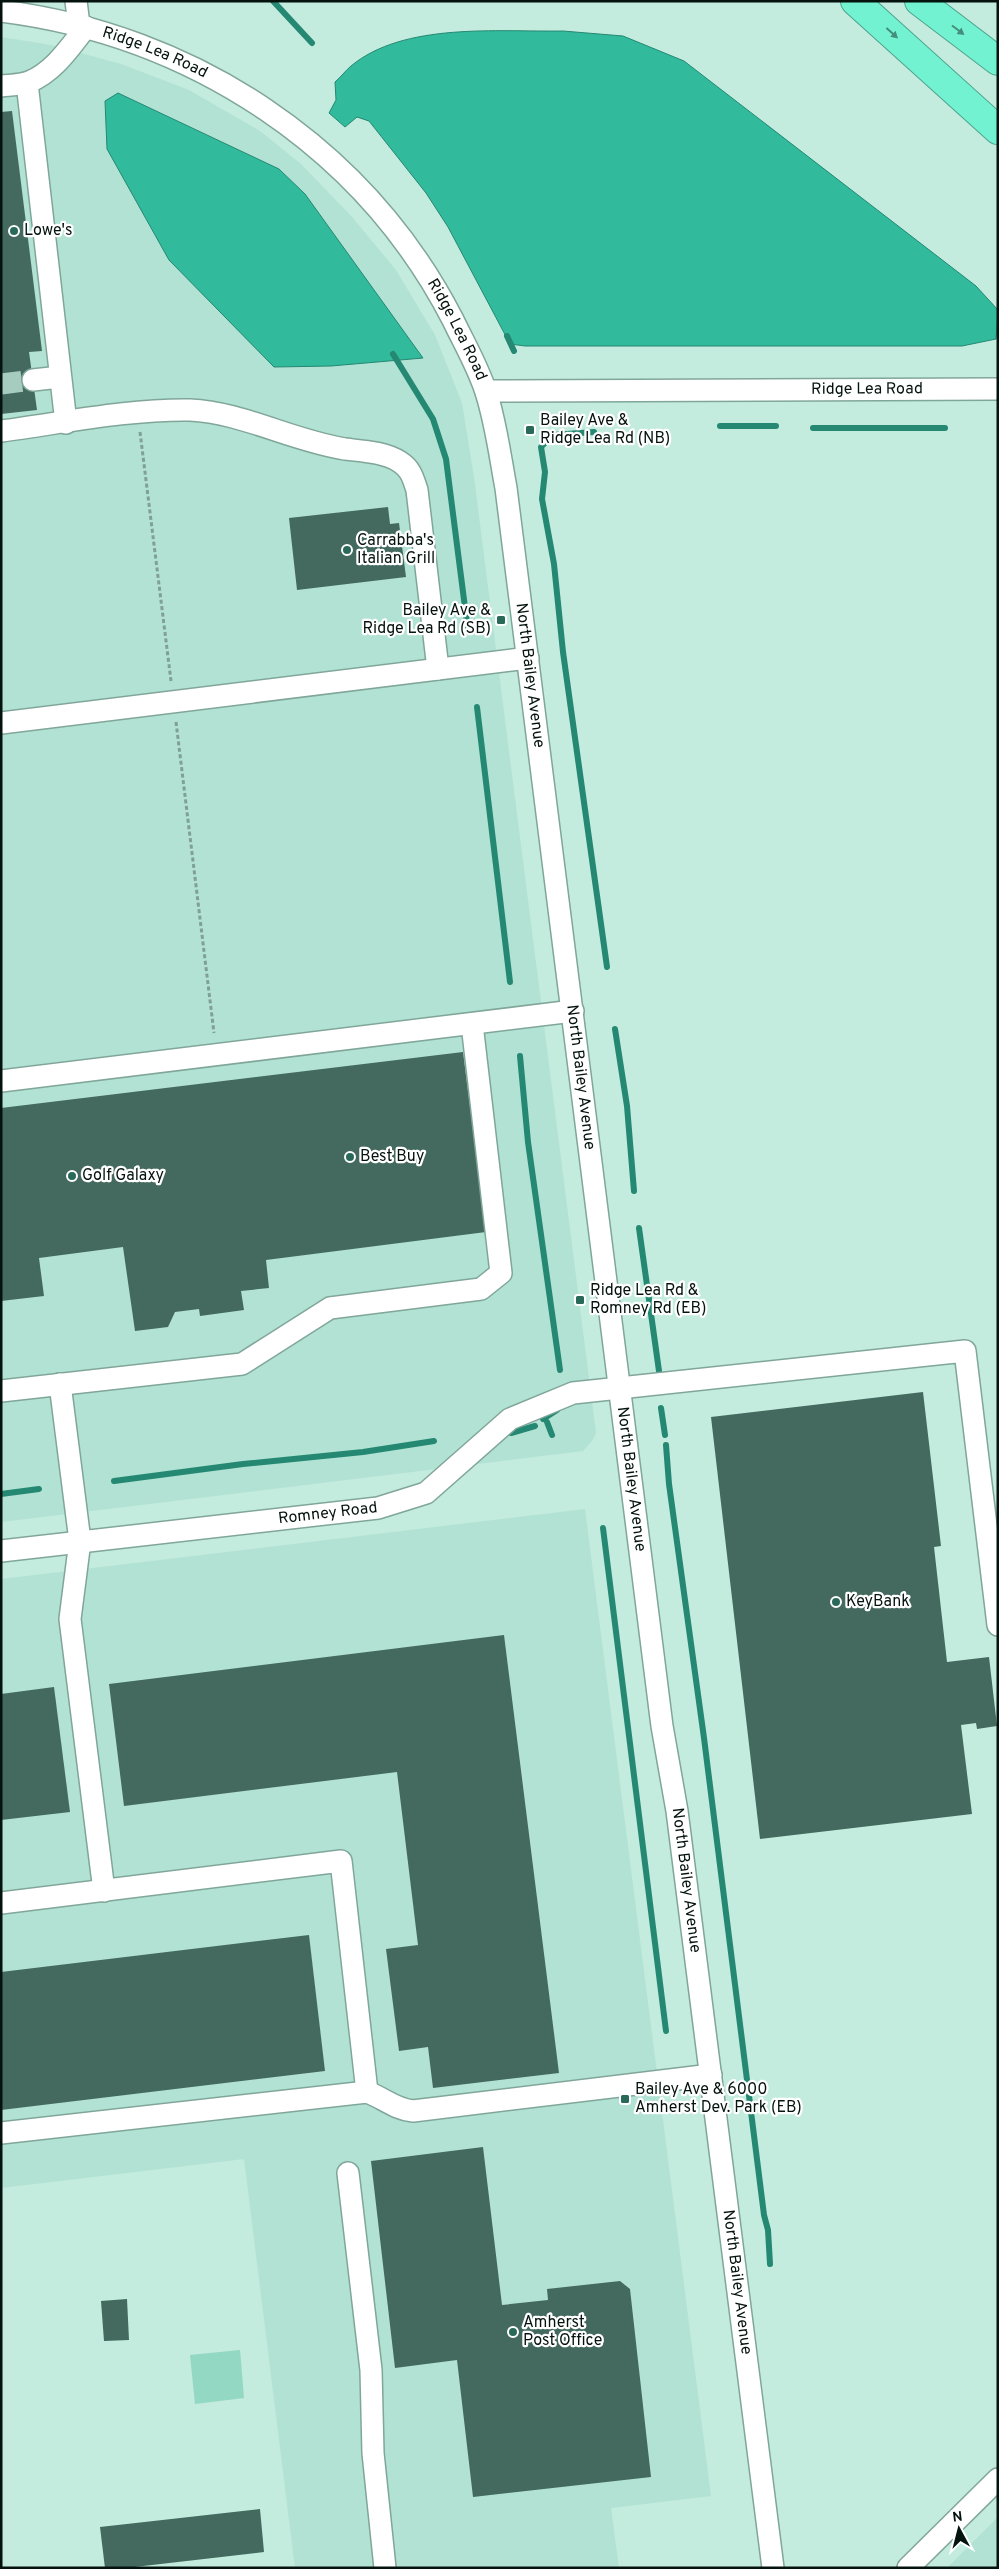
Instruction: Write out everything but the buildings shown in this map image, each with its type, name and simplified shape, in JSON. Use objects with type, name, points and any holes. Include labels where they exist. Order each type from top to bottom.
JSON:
[{"type":"highway","points":[[855,1],[998,130]]},
{"type":"highway","points":[[919,1],[998,61]]},
{"type":"street","points":[[1,86],[27,82],[43,74],[58,62],[82,26],[76,1]]},
{"type":"street","name":"Ridge Lea Road","points":[[1,11],[82,26],[140,44],[181,60],[222,81],[275,114],[324,153],[364,192],[411,250],[436,287],[486,391],[998,389]]},
{"type":"street","points":[[27,82],[66,423]]},
{"type":"street","points":[[33,380],[60,377]]},
{"type":"street","name":"North Bailey Avenue","points":[[486,391],[496,430],[506,488],[662,1726],[678,1811],[773,2568]]},
{"type":"street","points":[[1,431],[154,411],[192,410],[226,416],[301,439],[382,454],[400,461],[412,473],[417,490],[438,669]]},
{"type":"street","points":[[1,723],[528,658]]},
{"type":"street","points":[[1,1081],[573,1011]]},
{"type":"street","points":[[1,1391],[242,1364],[330,1308],[481,1289],[501,1274],[472,1024]]},
{"type":"street","name":"Romney Road","points":[[1,1551],[378,1508],[426,1492],[510,1419],[573,1393],[620,1390],[965,1351],[998,1625]]},
{"type":"street","points":[[60,1384],[80,1541],[70,1619],[104,1890]]},
{"type":"street","points":[[1,1903],[341,1862],[367,2092]]},
{"type":"street","points":[[1,2133],[367,2092],[380,2096],[401,2110],[413,2111],[711,2076]]},
{"type":"street","points":[[348,2173],[370,2370],[373,2453],[385,2568]]},
{"type":"street","points":[[908,2568],[998,2479]]},
{"type":"path","points":[[139,427],[172,689]]},
{"type":"path","points":[[175,715],[214,1034]]},
{"type":"shaded area","points":[[563,31],[623,36],[684,61],[976,286],[998,310],[996,339],[962,346],[525,346],[510,344],[448,227],[426,193],[369,121],[357,117],[345,127],[329,113],[336,100],[335,82],[351,66],[373,52],[397,42],[452,32]]},
{"type":"shaded area","points":[[1,37],[51,45],[121,64],[189,90],[260,131],[301,164],[352,217],[396,270],[435,335],[462,403],[474,477],[596,1433],[583,1451],[1,1522]]},
{"type":"shaded area","points":[[118,93],[279,169],[305,194],[423,358],[331,366],[274,367],[169,260],[107,149],[105,101]]},
{"type":"shaded area","points":[[585,1509],[711,2496],[611,2508],[619,2568],[295,2568],[244,2159],[1,2188],[1,1579]]},
{"type":"shaded area","points":[[240,2350],[244,2398],[195,2404],[190,2355]]},
{"type":"shaded area","points":[[998,2517],[998,2568],[947,2568]]},
{"type":"waterway","points":[[273,1],[312,43]]},
{"type":"waterway","points":[[507,336],[514,351]]},
{"type":"waterway","points":[[393,354],[433,419],[446,459],[468,631]]},
{"type":"waterway","points":[[720,426],[776,426]]},
{"type":"waterway","points":[[813,428],[945,428]]},
{"type":"waterway","points":[[594,432],[553,435],[541,447],[545,472],[542,499],[554,564],[563,652],[607,967]]},
{"type":"waterway","points":[[477,707],[510,982]]},
{"type":"waterway","points":[[615,1029],[627,1106],[634,1191]]},
{"type":"waterway","points":[[520,1056],[528,1142],[560,1370]]},
{"type":"waterway","points":[[639,1228],[659,1371]]},
{"type":"waterway","points":[[661,1408],[665,1435]]},
{"type":"waterway","points":[[543,1419],[557,1410]]},
{"type":"waterway","points":[[547,1422],[552,1435]]},
{"type":"waterway","points":[[511,1433],[535,1426]]},
{"type":"waterway","points":[[114,1481],[243,1464],[363,1452],[434,1441]]},
{"type":"waterway","points":[[666,1445],[669,1484],[704,1738],[764,2215],[768,2230],[770,2264]]},
{"type":"waterway","points":[[1,1494],[39,1489]]},
{"type":"waterway","points":[[603,1528],[666,2031]]},
{"type":"tunnel","points":[[1,384],[33,380]]},
{"type":"place","name":"Lowe's","points":[[14,231]]},
{"type":"place","name":"Bailey Ave & Ridge Lea Rd (NB)","points":[[530,430]]},
{"type":"place","name":"Carrabba's Italian Grill","points":[[347,550]]},
{"type":"place","name":"Bailey Ave & Ridge Lea Rd (SB)","points":[[501,620]]},
{"type":"place","name":"Best Buy","points":[[350,1157]]},
{"type":"place","name":"Golf Galaxy","points":[[72,1176]]},
{"type":"place","name":"Ridge Lea Rd & Romney Rd (EB)","points":[[580,1300]]},
{"type":"place","name":"KeyBank","points":[[836,1602]]},
{"type":"place","name":"Bailey Ave & 6000 Amherst Dev. Park (EB)","points":[[625,2099]]},
{"type":"place","name":"Amherst Post Office","points":[[513,2332]]}]
